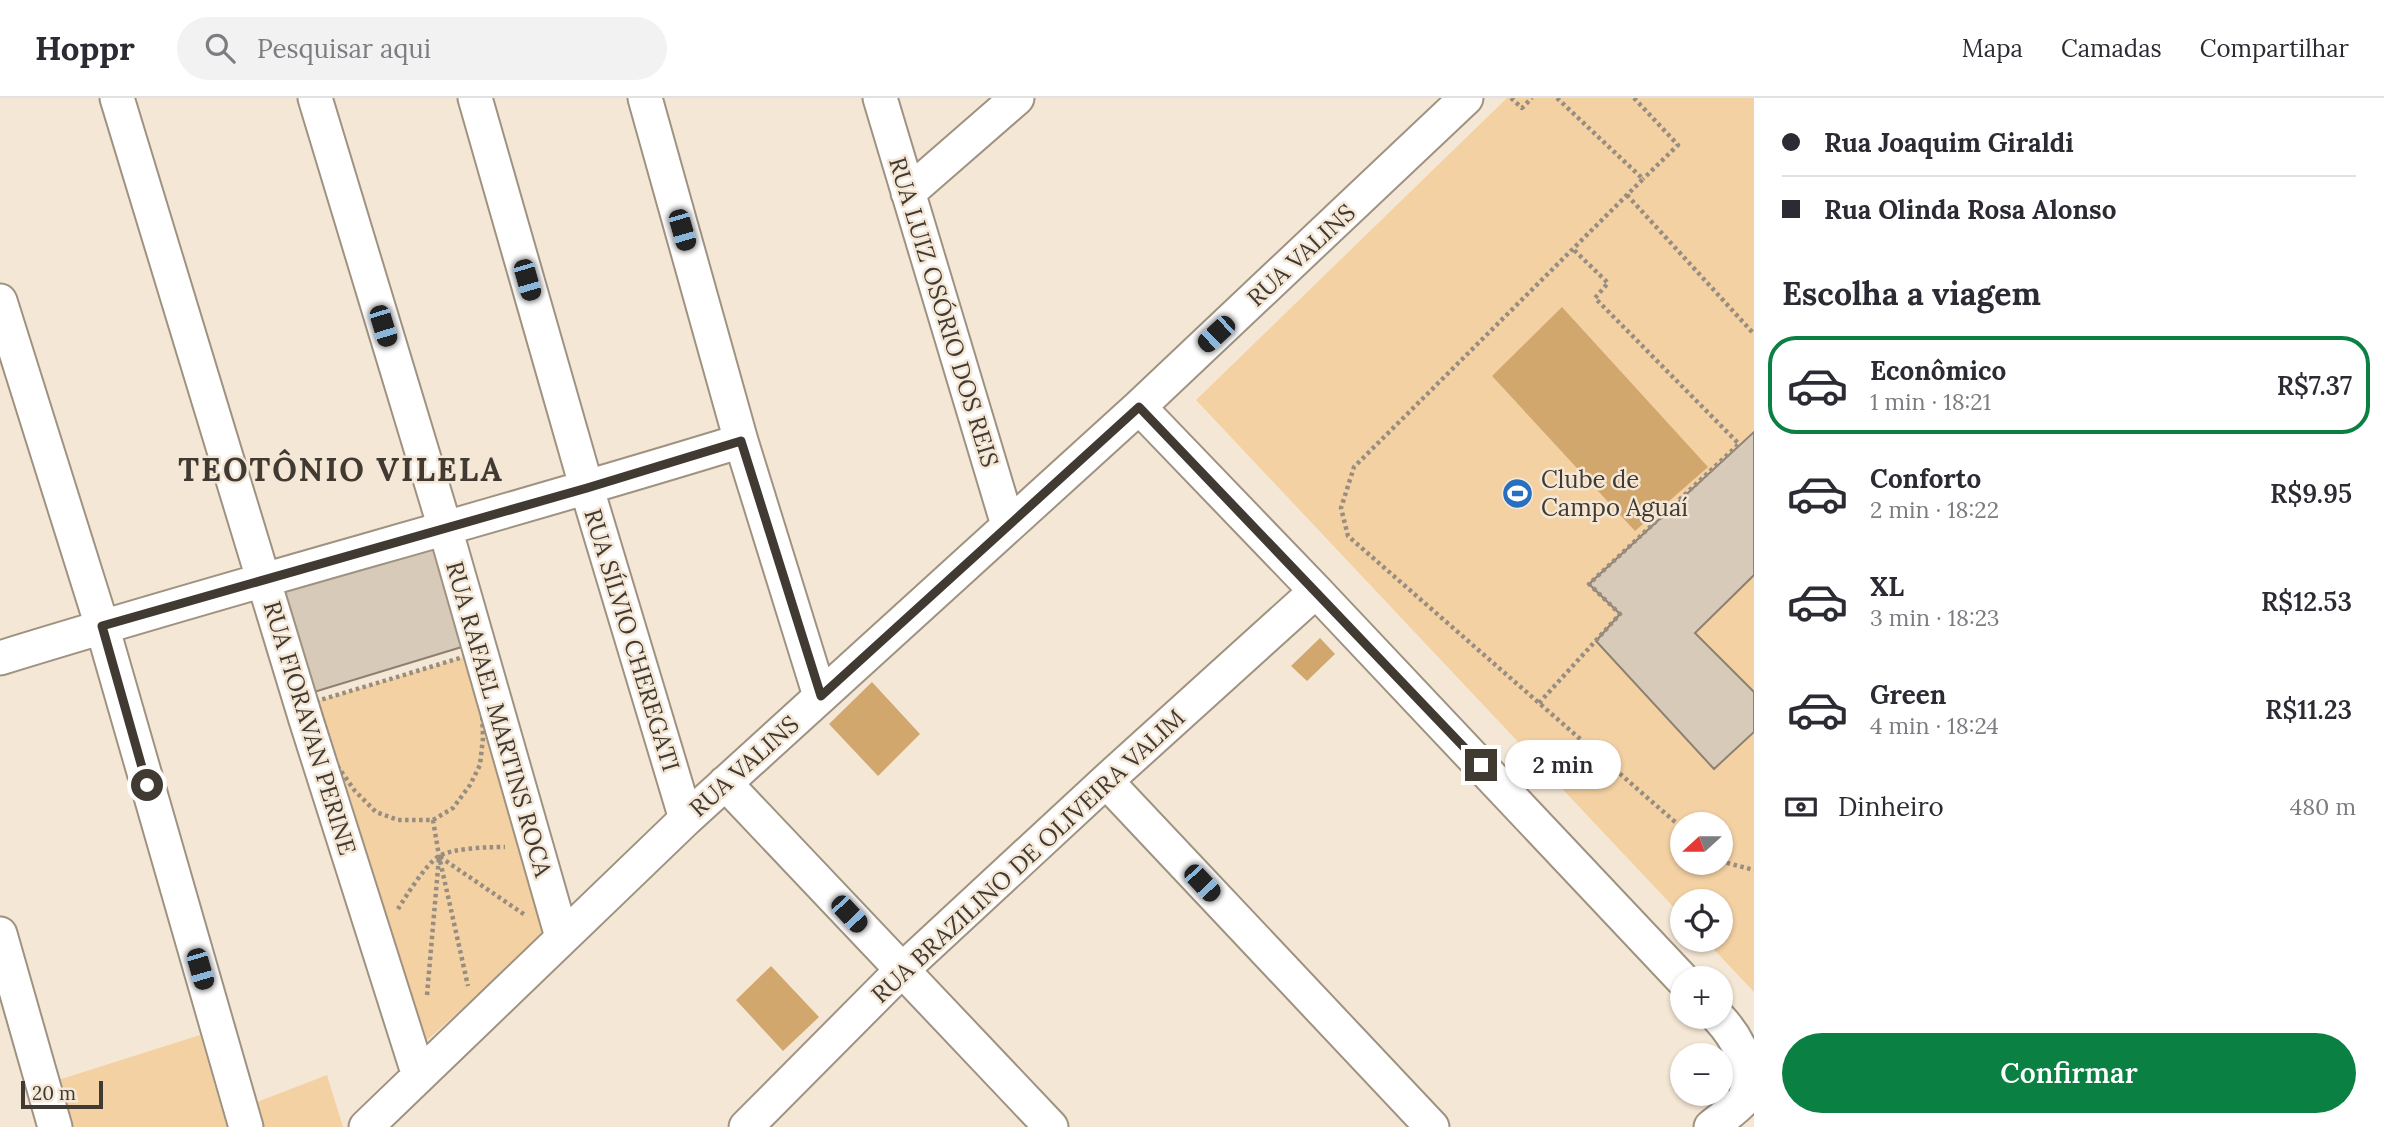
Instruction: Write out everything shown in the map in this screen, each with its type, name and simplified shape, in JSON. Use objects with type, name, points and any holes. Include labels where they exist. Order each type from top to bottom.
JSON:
[{"type":"street","name":"RUA FIORAVAN PERINE","points":[[117,98],[306,720],[419,1076]]},
{"type":"street","name":"RUA RAFAEL MARTINS ROCA","points":[[315,98],[444,528],[562,937]]},
{"type":"street","name":"RUA SÍLVIO CHEREGATI","points":[[475,98],[685,819]]},
{"type":"street","points":[[645,98],[741,441],[821,696]]},
{"type":"street","name":"RUA LUIZ OSÓRIO DOS REIS","points":[[880,98],[1008,526]]},
{"type":"street","points":[[908,193],[1017,98]]},
{"type":"street","name":"RUA VALINS","points":[[366,1127],[685,819],[1139,407],[1466,98]]},
{"type":"street","points":[[0,301],[102,626],[246,1127]]},
{"type":"street","points":[[1139,407],[1670,966]]},
{"type":"street","points":[[0,658],[741,441]]},
{"type":"street","name":"RUA BRAZILINO DE OLIVEIRA VALIM","points":[[746,1127],[902,970],[1316,591]]},
{"type":"street","points":[[1106,781],[1432,1127]]},
{"type":"street","points":[[725,783],[1051,1127]]},
{"type":"street","points":[[0,934],[55,1127]]},
{"type":"street","points":[[1712,1127],[1745,1097],[1752,1083],[1753,1068],[1741,1042],[1729,1029]]},
{"type":"path","points":[[1511,98],[1522,108],[1532,98]]},
{"type":"path","points":[[1558,98],[1643,179]]},
{"type":"path","points":[[1634,98],[1678,145],[1354,467],[1341,508],[1348,536],[1670,818]]},
{"type":"path","points":[[1627,195],[1754,334]]},
{"type":"path","points":[[1539,703],[1620,614],[1590,584],[1739,444],[1595,298],[1608,283],[1573,249]]},
{"type":"path","points":[[344,789],[317,701],[467,656],[490,733]]},
{"type":"path","points":[[336,764],[355,791],[376,811],[398,820],[433,820],[453,808],[470,785],[480,765],[482,708]]},
{"type":"path","points":[[433,820],[468,987]]},
{"type":"path","points":[[411,887],[439,856],[481,846]]},
{"type":"path","points":[[439,856],[526,916]]},
{"type":"path","points":[[426,1004],[439,856]]},
{"type":"path","points":[[1733,864],[1754,870]]},
{"type":"shaded area","name":"Clube de Campo Aguaí","points":[[1507,98],[1754,98],[1754,992],[1733,970],[1733,966],[1730,966],[1716,952],[1733,952],[1733,889],[1670,889],[1670,903],[1196,400]]},
{"type":"shaded area","points":[[1562,307],[1708,467],[1635,531],[1492,376]]},
{"type":"shaded area","points":[[1320,638],[1335,654],[1307,681],[1291,666]]},
{"type":"shaded area","points":[[467,656],[548,931],[423,1044],[317,701]]},
{"type":"shaded area","points":[[872,682],[920,734],[878,776],[829,724]]},
{"type":"shaded area","points":[[771,966],[819,1017],[783,1051],[736,1000]]},
{"type":"shaded area","points":[[200,1035],[227,1127],[69,1127],[55,1081]]},
{"type":"shaded area","points":[[327,1075],[343,1127],[264,1127],[257,1102]]},
{"type":"building","points":[[1754,432],[1754,575],[1695,633],[1754,692],[1754,732],[1714,769],[1596,641],[1620,614],[1589,584]]},
{"type":"building","points":[[437,541],[465,646],[314,692],[284,588]]},
{"type":"place","name":"Clube de Campo Aguaí","points":[[1518,493]]},
{"type":"district","name":"TEOTÔNIO VILELA","points":[[341,469]]},
{"type":"route","points":[[147,785],[102,626],[587,488],[741,441],[821,696],[1139,407],[1481,765]]}]
